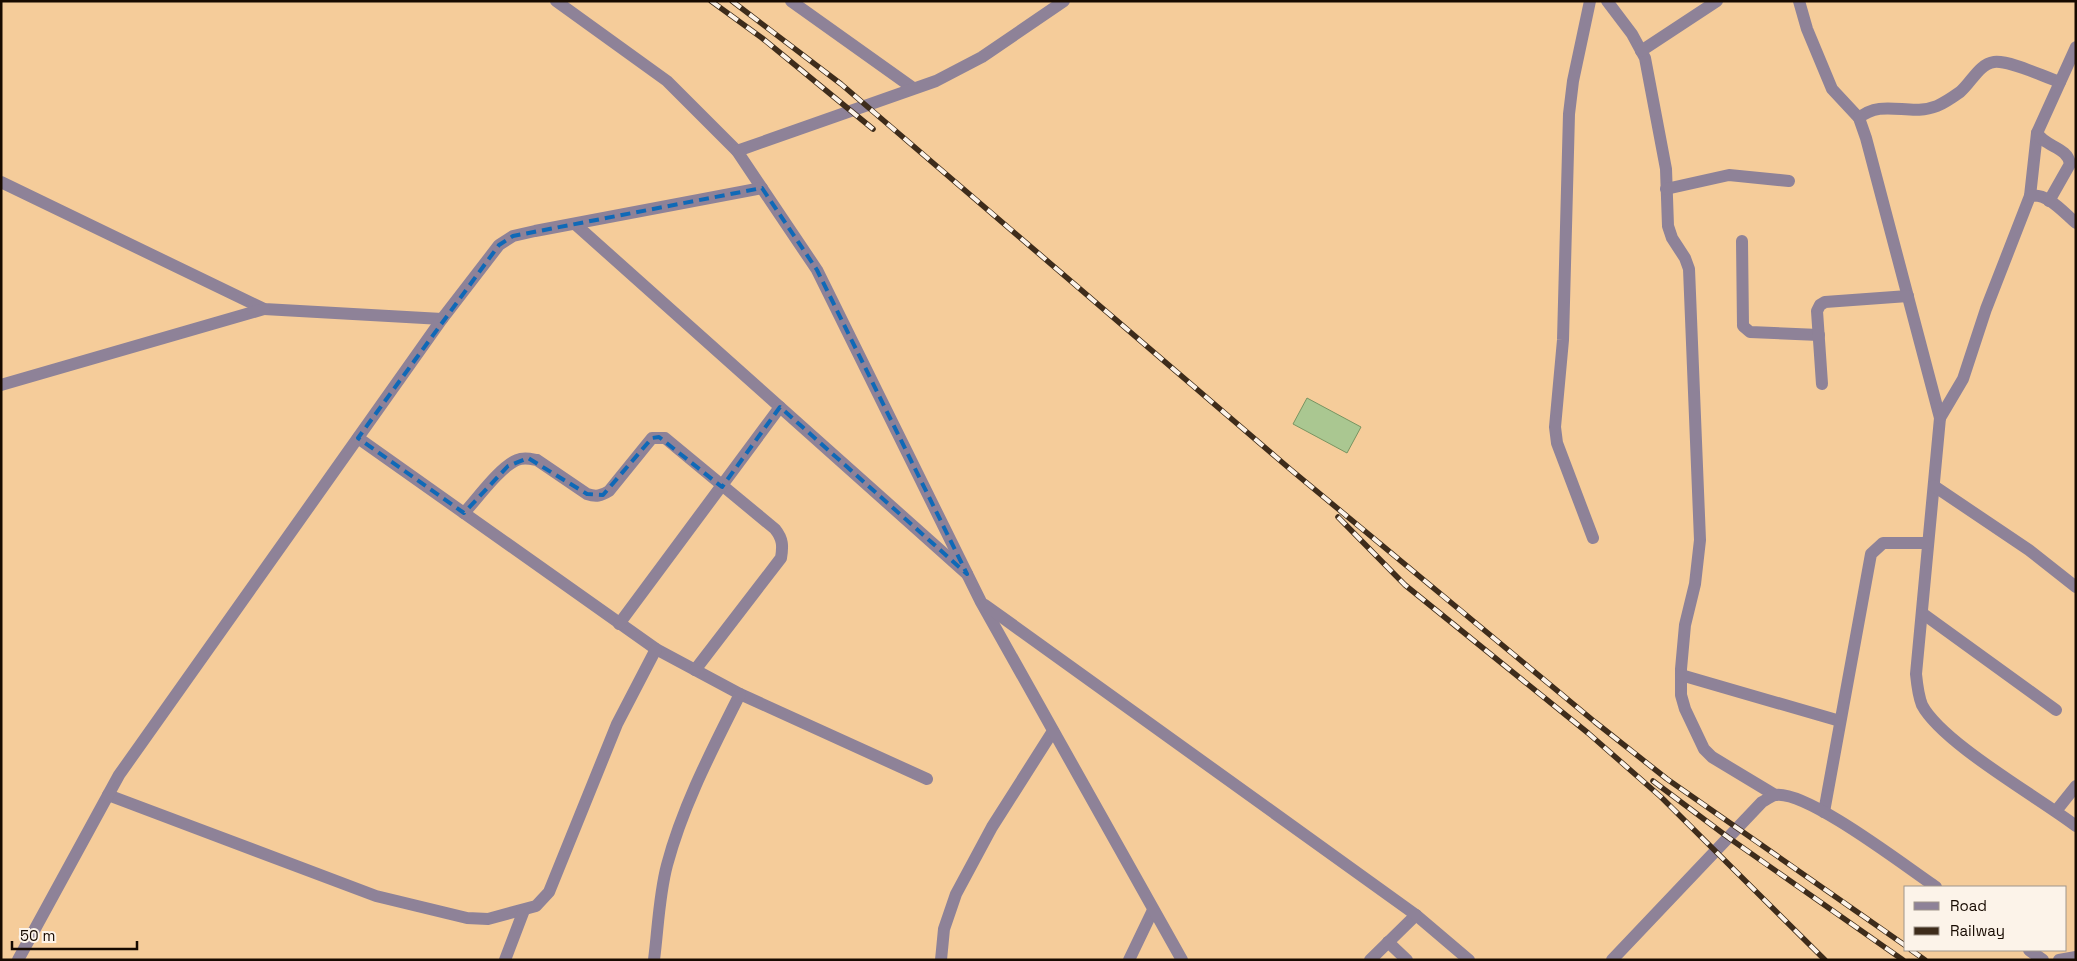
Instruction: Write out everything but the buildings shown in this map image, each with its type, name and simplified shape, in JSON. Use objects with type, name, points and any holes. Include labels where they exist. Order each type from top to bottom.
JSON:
[{"type":"street","points":[[556,1],[666,81],[737,151],[817,270],[981,602],[1182,960]]},
{"type":"street","points":[[790,1],[913,88]]},
{"type":"street","points":[[737,151],[936,81],[982,57],[1064,1]]},
{"type":"street","points":[[1590,1],[1573,82],[1569,114],[1563,340],[1555,427],[1557,443],[1594,538]]},
{"type":"street","points":[[1607,1],[1632,34],[1641,51],[1649,75],[1665,160],[1668,226],[1672,238],[1686,258],[1689,269],[1696,402],[1700,540],[1695,584],[1686,625],[1681,675],[1681,695],[1685,709],[1704,749],[1712,757],[1775,795],[1796,798],[1824,812],[1935,886]]},
{"type":"street","points":[[1641,51],[1717,1]]},
{"type":"street","points":[[1799,1],[1806,29],[1832,89],[1859,118],[1940,418],[1916,674],[1922,704],[1931,718],[1964,748],[2076,826]]},
{"type":"street","points":[[1940,418],[1963,379],[1986,309],[2030,196],[2037,133],[2076,47]]},
{"type":"street","points":[[1859,118],[1868,110],[1884,107],[1926,109],[1938,106],[1960,92],[1984,67],[1992,62],[2010,65],[2060,82]]},
{"type":"street","points":[[2037,133],[2042,141],[2064,152],[2069,158],[2070,164],[2049,201]]},
{"type":"street","points":[[1666,189],[1729,175],[1789,181]]},
{"type":"street","points":[[1,182],[264,309]]},
{"type":"street","points":[[18,960],[119,775],[442,318],[499,245],[513,236],[762,188]]},
{"type":"street","points":[[2030,196],[2035,195],[2049,201],[2076,223]]},
{"type":"street","points":[[575,224],[967,574]]},
{"type":"street","points":[[1742,241],[1742,326],[1750,332],[1819,334]]},
{"type":"street","points":[[1822,384],[1817,310],[1820,305],[1825,302],[1908,296]]},
{"type":"street","points":[[1,385],[264,309],[442,318]]},
{"type":"street","points":[[619,624],[780,407]]},
{"type":"street","points":[[358,438],[656,649],[740,694],[927,779]]},
{"type":"street","points":[[464,513],[508,466],[518,460],[528,458],[537,460],[587,494],[603,495],[609,491],[652,438],[665,438],[775,529],[781,537],[783,547],[781,558],[695,670]]},
{"type":"street","points":[[1934,486],[2030,550],[2076,587]]},
{"type":"street","points":[[1824,812],[1872,554],[1883,543],[1928,543]]},
{"type":"street","points":[[981,602],[1416,915],[1469,960]]},
{"type":"street","points":[[1922,613],[2056,710]]},
{"type":"street","points":[[108,795],[385,898],[467,918],[488,919],[524,910],[536,906],[549,892],[617,724],[656,649]]},
{"type":"street","points":[[1681,675],[1840,721]]},
{"type":"street","points":[[654,960],[666,867],[681,818],[701,771],[740,694]]},
{"type":"street","points":[[941,960],[944,929],[956,894],[992,827],[1053,731]]},
{"type":"street","points":[[2056,811],[2076,786]]},
{"type":"street","points":[[1612,960],[1750,817],[1762,802],[1775,795]]},
{"type":"street","points":[[505,960],[524,910]]},
{"type":"street","points":[[1129,960],[1154,910]]},
{"type":"street","points":[[1370,960],[1416,915]]},
{"type":"street","points":[[1388,942],[1408,960]]},
{"type":"street","points":[[2030,951],[2043,960]]},
{"type":"street","points":[[2059,960],[2076,957]]},
{"type":"highlighted area","points":[[762,188],[817,270],[967,574],[780,407],[722,487],[659,437],[652,438],[603,495],[587,494],[528,458],[508,466],[464,513],[358,438],[499,245],[513,236]]},
{"type":"railway","points":[[711,1],[762,38],[873,129]]},
{"type":"railway","points":[[732,1],[841,84],[1290,469],[1595,722],[1667,779],[1904,945]]},
{"type":"railway","points":[[1338,517],[1405,585],[1588,733],[1661,797],[1825,960]]},
{"type":"railway","points":[[1653,781],[1729,838],[1903,960]]},
{"type":"railway","points":[[1912,951],[1925,960]]}]
